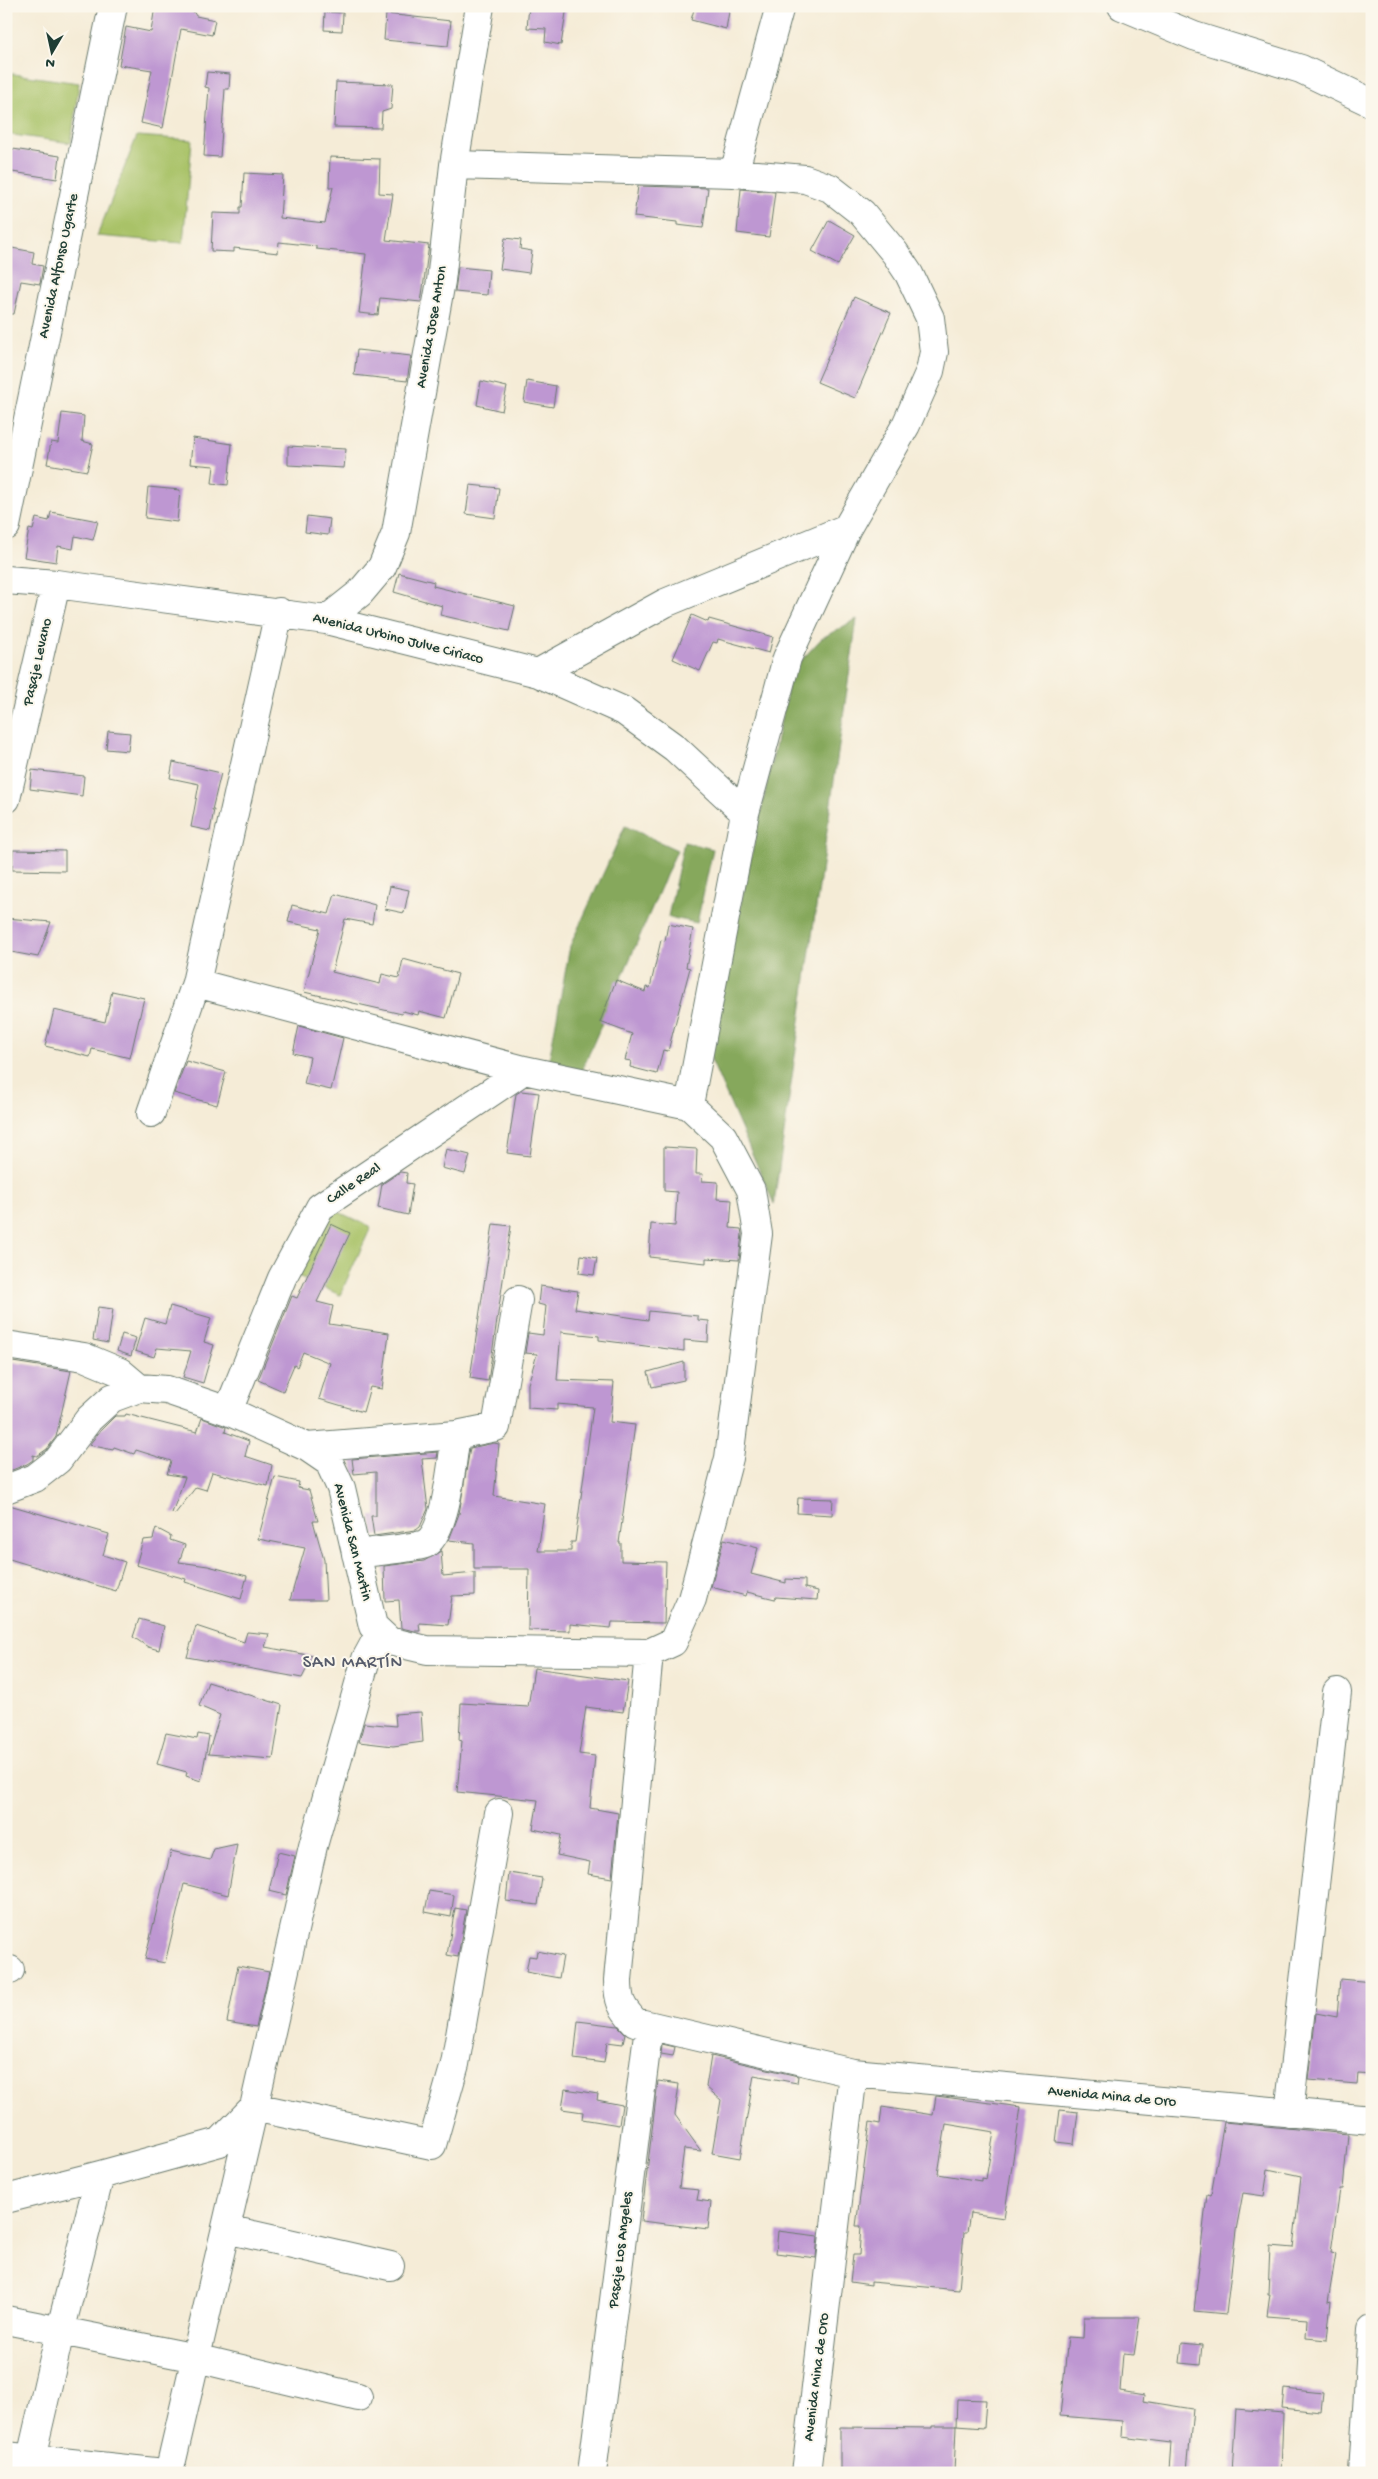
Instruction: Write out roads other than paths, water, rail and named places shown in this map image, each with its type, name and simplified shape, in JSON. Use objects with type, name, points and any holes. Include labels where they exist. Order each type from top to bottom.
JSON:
[{"type":"street","name":"Avenida Alfonso Ugarte","points":[[6,526],[113,6]]},
{"type":"street","name":"Avenida Jose Anton","points":[[326,620],[360,593],[382,567],[396,533],[441,281],[454,165],[480,6]]},
{"type":"street","points":[[734,172],[780,6]]},
{"type":"street","points":[[1122,6],[1194,36],[1301,69],[1372,103]]},
{"type":"street","points":[[454,165],[734,172],[806,179],[830,188],[862,213],[895,253],[909,274],[930,318],[934,352],[930,371],[906,425],[847,528],[787,658],[745,813],[689,1105]]},
{"type":"street","points":[[538,673],[665,603],[847,528]]},
{"type":"street","name":"Avenida Urbino Julve Ciriaco","points":[[6,580],[56,584],[279,612],[326,620],[538,673],[624,711],[676,748],[745,813]]},
{"type":"street","name":"Pasaje Levano","points":[[6,799],[56,584]]},
{"type":"street","points":[[151,1113],[196,983],[279,612]]},
{"type":"street","points":[[169,2473],[313,1846],[366,1659],[380,1633],[389,1641],[427,1650],[649,1653],[672,1642],[692,1600],[729,1458],[758,1234],[751,1190],[723,1138],[689,1105],[524,1070],[196,983]]},
{"type":"street","name":"Calle Real","points":[[228,1411],[282,1278],[320,1207],[524,1070]]},
{"type":"street","points":[[307,1448],[456,1435],[496,1427],[518,1300]]},
{"type":"street","points":[[6,1345],[84,1357],[120,1372],[139,1388]]},
{"type":"street","name":"Avenida San Martin","points":[[6,1489],[35,1478],[58,1460],[89,1419],[112,1398],[139,1388],[167,1390],[228,1411],[307,1448],[328,1462],[341,1488],[373,1626],[380,1633]]},
{"type":"street","points":[[356,1554],[424,1544],[433,1536],[442,1518],[456,1435]]},
{"type":"street","name":"Avenida Mina de Oro","points":[[649,1653],[618,1980],[618,1998],[624,2010],[635,2022],[853,2073],[1372,2120]]},
{"type":"street","points":[[1289,2113],[1337,1692]]},
{"type":"street","points":[[254,2106],[432,2145],[455,2064],[499,1813]]},
{"type":"street","name":"Pasaje Los Angeles","points":[[592,2473],[649,2026]]},
{"type":"street","name":"Avenida Mina de Oro","points":[[806,2473],[853,2073]]},
{"type":"street","points":[[6,2199],[100,2176],[220,2142],[254,2106]]},
{"type":"street","points":[[100,2176],[60,2332],[18,2457],[164,2473]]},
{"type":"street","points":[[226,2229],[390,2266]]},
{"type":"street","points":[[6,2320],[196,2358],[358,2396]]},
{"type":"street","points":[[1363,2473],[1372,2329]]},
{"type":"district","name":"SAN MARTÍN","points":[[353,1663]]}]
